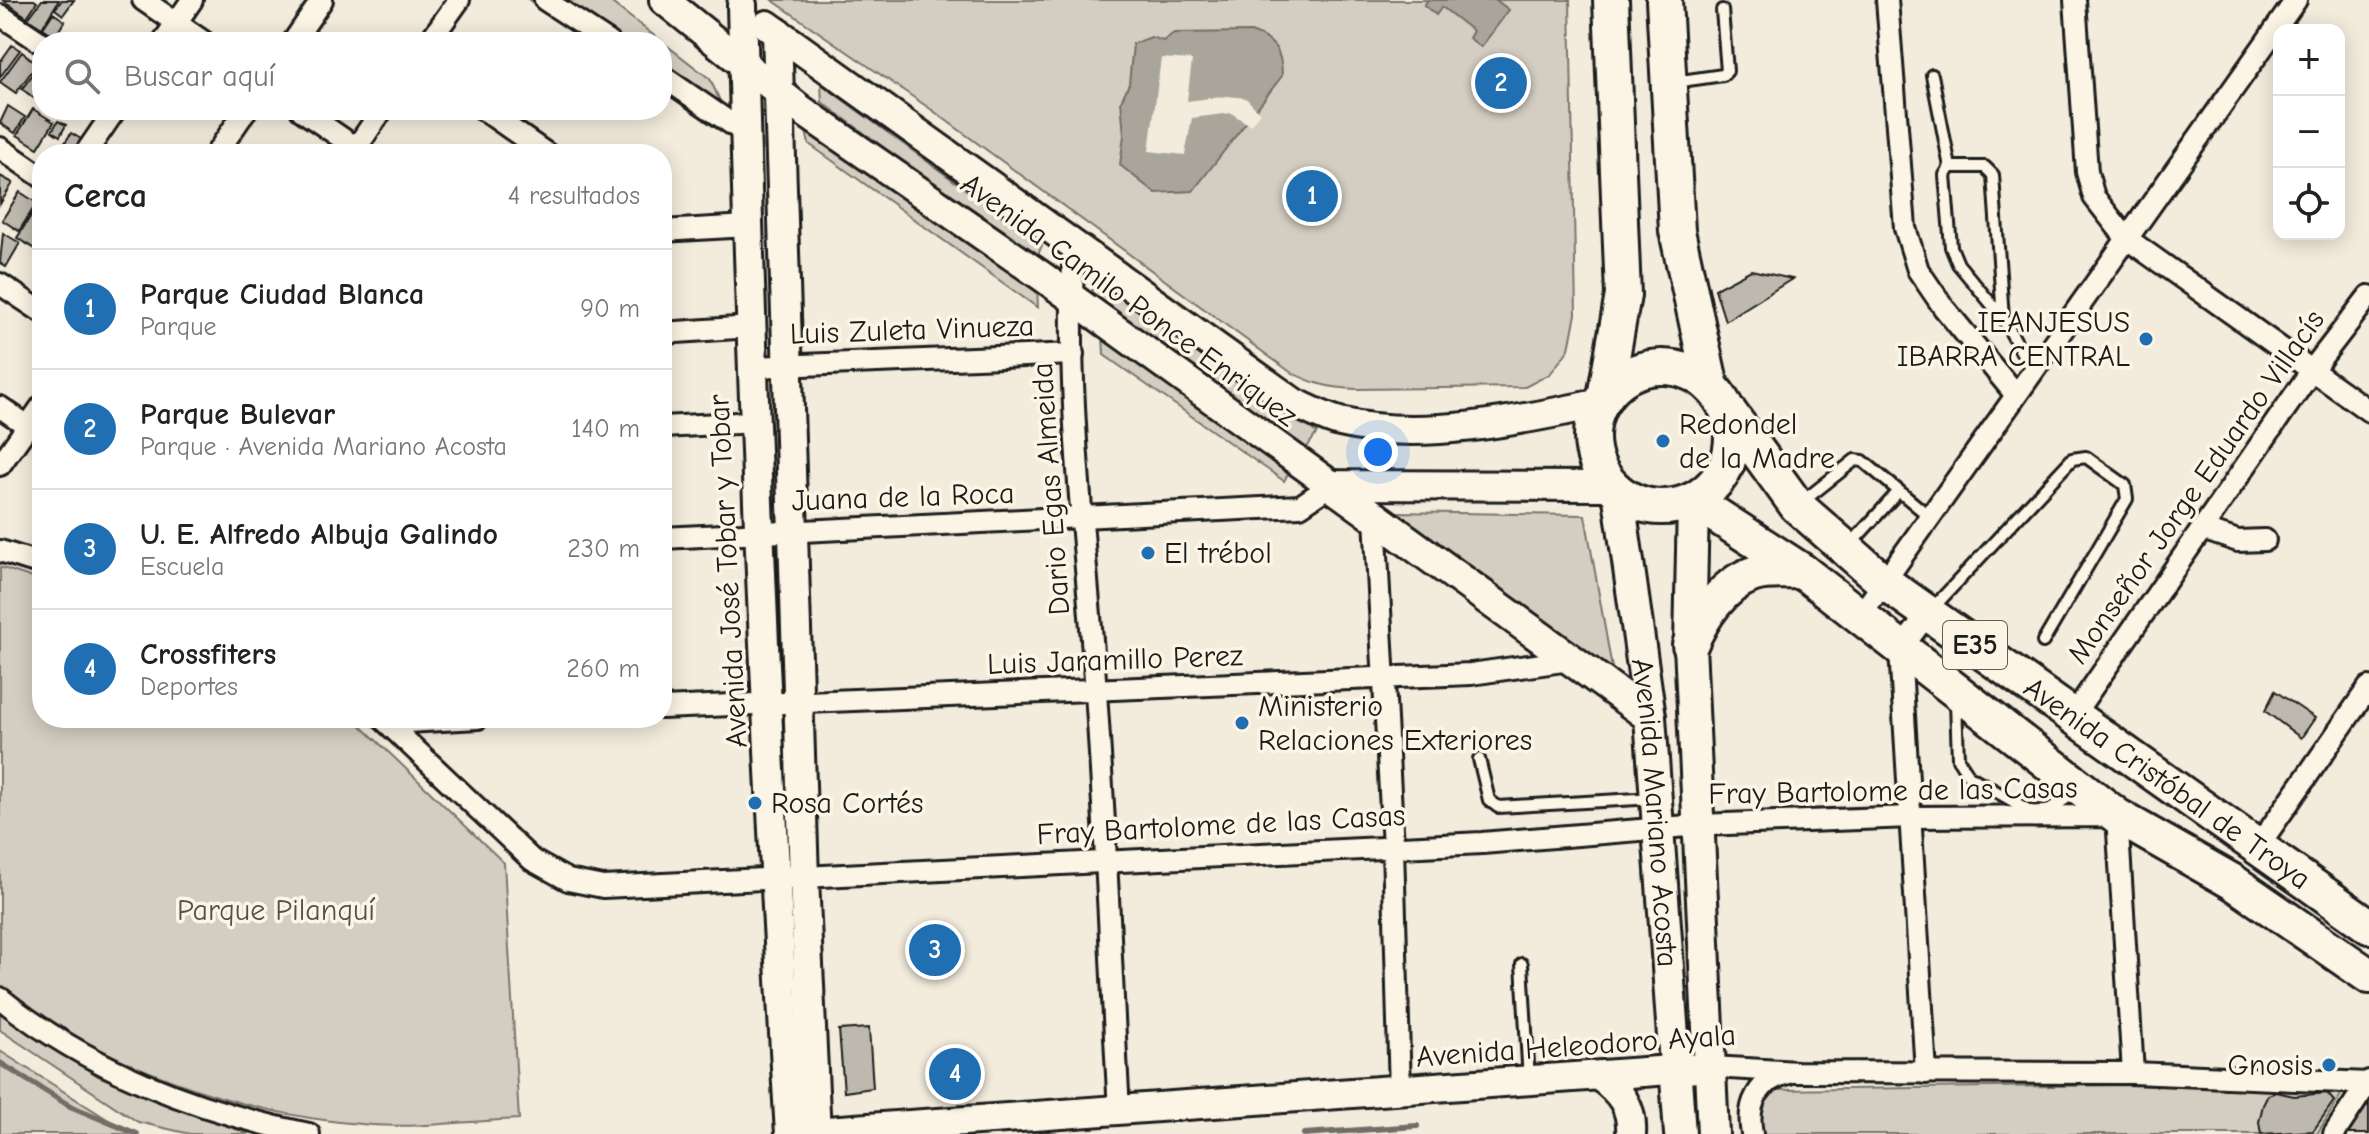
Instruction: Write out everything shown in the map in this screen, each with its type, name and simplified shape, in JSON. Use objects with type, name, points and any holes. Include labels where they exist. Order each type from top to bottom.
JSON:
[{"type":"highway","points":[[1611,0],[1623,295],[1603,400],[1593,431],[1593,446],[1603,474],[1615,489],[1650,506],[1693,502]]},
{"type":"highway","name":"E35","points":[[1664,0],[1677,231],[1731,446],[1726,465],[1716,481],[1693,502]]},
{"type":"highway","name":"E35","points":[[1603,400],[1619,382],[1636,372],[1656,367],[1685,371],[1718,398]]},
{"type":"highway","name":"Avenida Cristóbal de Troya","points":[[1718,398],[1797,506],[1884,582],[2369,926]]},
{"type":"highway","name":"Avenida Cristóbal de Troya","points":[[1693,502],[1802,571],[2117,816],[2233,882],[2369,976]]},
{"type":"highway","points":[[1690,645],[1701,620],[1721,596],[1752,574],[1802,571]]},
{"type":"main road","name":"Avenida Camilo Ponce Enriquez","points":[[664,0],[776,89],[1331,485]]},
{"type":"main road","name":"Avenida Camilo Ponce Enriquez","points":[[738,2],[1294,403],[1338,422],[1385,428],[1457,426],[1541,416],[1603,400]]},
{"type":"main road","name":"Avenida José Tobar y Tobar","points":[[738,2],[743,62],[774,881],[803,1133]]},
{"type":"main road","points":[[777,32],[776,89],[801,702],[803,1133]]},
{"type":"main road","points":[[1331,485],[1615,489]]},
{"type":"main road","points":[[1331,485],[1650,717]]},
{"type":"main road","name":"Avenida Mariano Acosta","points":[[1615,489],[1650,717],[1680,1134]]},
{"type":"main road","name":"Avenida Mariano Acosta","points":[[1693,502],[1690,645],[1713,1134]]},
{"type":"main road","name":"Avenida Heleodoro Ayala","points":[[803,1133],[1712,1067]]},
{"type":"main road","points":[[1599,1076],[1617,1089],[1628,1108],[1631,1134]]},
{"type":"street","points":[[143,0],[190,32]]},
{"type":"street","points":[[170,32],[192,0]]},
{"type":"street","points":[[300,32],[322,0]]},
{"type":"street","points":[[436,32],[459,0]]},
{"type":"street","points":[[545,0],[594,32]]},
{"type":"street","points":[[1887,0],[1905,228],[1918,270],[1944,308],[2015,394]]},
{"type":"street","points":[[2075,0],[2087,172],[2094,197],[2126,238],[2369,411]]},
{"type":"street","points":[[1860,616],[2296,0]]},
{"type":"street","points":[[0,15],[32,36]]},
{"type":"street","points":[[672,83],[745,133]]},
{"type":"street","points":[[92,144],[108,120]]},
{"type":"street","points":[[223,144],[239,120]]},
{"type":"street","points":[[315,120],[347,144]]},
{"type":"street","points":[[363,144],[376,120]]},
{"type":"street","points":[[498,120],[533,144]]},
{"type":"street","points":[[0,148],[32,170]]},
{"type":"street","points":[[672,230],[748,226]]},
{"type":"street","name":"Dario Egas Almeida","points":[[1074,245],[1071,299],[1080,519],[1096,691],[1119,1111]]},
{"type":"street","points":[[0,284],[32,305]]},
{"type":"street","name":"Monseñor Jorge Eduardo Villacís","points":[[2074,714],[2312,370],[2369,296]]},
{"type":"street","points":[[672,332],[751,327]]},
{"type":"street","name":"Luis Zuleta Vinueza","points":[[753,367],[1073,354]]},
{"type":"street","points":[[0,407],[28,426]]},
{"type":"street","points":[[0,465],[32,420]]},
{"type":"street","points":[[672,426],[756,422]]},
{"type":"street","name":"Juana de la Roca","points":[[672,537],[1300,506],[1331,485]]},
{"type":"street","points":[[1375,518],[1393,847],[1400,1091]]},
{"type":"street","points":[[2202,529],[2238,541],[2265,540]]},
{"type":"street","points":[[0,551],[32,561]]},
{"type":"street","points":[[1926,1073],[1900,650],[1929,612]]},
{"type":"street","name":"Luis Jaramillo Perez","points":[[672,708],[1471,674],[1570,660]]},
{"type":"street","points":[[2257,848],[2369,687]]},
{"type":"street","name":"Fray Bartolome de las Casas","points":[[393,728],[532,860],[568,880],[603,887],[774,881],[1105,859],[1393,847],[1658,813],[1700,825],[1911,817],[2117,816]]},
{"type":"street","points":[[2117,816],[2133,1073]]},
{"type":"street","points":[[0,998],[28,1021],[134,1079],[239,1120],[309,1134]]},
{"type":"street","name":"Avenida Heleodoro Ayala","points":[[1712,1067],[1797,1072],[2133,1073],[2368,1082]]},
{"type":"street","points":[[1752,1134],[1749,1111],[1758,1090],[1775,1076],[1797,1072]]},
{"type":"street","points":[[2334,1134],[2368,1082]]},
{"type":"lane","points":[[1668,83],[1723,75],[1727,71],[1722,10]]},
{"type":"lane","points":[[1932,75],[1950,167],[1945,175],[1951,247],[1969,280],[2003,318],[2032,371]]},
{"type":"lane","points":[[1950,167],[1985,167],[1993,175],[2003,318]]},
{"type":"lane","points":[[1929,612],[2072,459],[2086,457],[2125,485],[2127,499],[2043,642]]},
{"type":"lane","points":[[1797,506],[1855,460],[1863,461],[1930,517]]},
{"type":"lane","points":[[1847,549],[1899,491]]},
{"type":"lane","points":[[1955,692],[1958,759],[1969,776],[2032,812],[2047,811],[2081,789]]},
{"type":"lane","points":[[1479,759],[1489,800],[1498,807],[1658,813]]},
{"type":"lane","points":[[1522,964],[1529,1082]]},
{"type":"green space","points":[[530,0],[608,0],[649,32],[576,32]]},
{"type":"green space","points":[[772,0],[1570,0],[1576,314],[1569,349],[1550,374],[1525,387],[1357,389],[1306,379],[1289,371],[932,110]]},
{"type":"green space","points":[[672,50],[710,79],[720,101],[717,129],[672,98]]},
{"type":"green space","points":[[821,84],[1042,245],[1036,260],[822,102]]},
{"type":"green space","points":[[812,124],[1037,286],[1038,308],[809,144],[806,131]]},
{"type":"green space","points":[[1101,281],[1317,433],[1305,450],[1092,294],[1093,285]]},
{"type":"green space","points":[[1103,335],[1290,470],[1284,481],[1104,355]]},
{"type":"green space","points":[[1394,512],[1585,515],[1613,674]]},
{"type":"green space","name":"Parque Pilanquí","points":[[0,567],[32,578],[32,728],[363,728],[504,863],[519,1119],[372,1125],[276,1111],[225,1098],[127,1062],[81,1039],[0,985]]},
{"type":"green space","points":[[0,1011],[98,1076],[249,1134],[190,1134],[138,1122],[0,1030]]},
{"type":"green space","points":[[0,1051],[123,1129],[137,1134],[0,1134]]},
{"type":"green space","points":[[2128,1085],[2344,1090],[2317,1134],[1756,1134],[1761,1096],[1777,1090]]},
{"type":"shaded area","points":[[1428,0],[1496,0],[1509,10],[1481,47],[1469,38],[1473,31],[1442,7],[1436,15],[1424,5]]},
{"type":"shaded area","points":[[1251,32],[1276,48],[1282,76],[1193,191],[1155,193],[1120,165],[1124,135],[1121,101],[1129,84],[1133,44],[1151,37],[1163,41],[1174,33]]},
{"type":"pier","points":[[1161,58],[1192,60],[1187,101],[1227,96],[1246,98],[1260,113],[1250,125],[1231,113],[1192,118],[1185,155],[1149,151]]},
{"type":"building","points":[[3,0],[34,0],[37,2],[27,17]]},
{"type":"building","points":[[42,0],[59,0],[42,28],[28,19]]},
{"type":"building","points":[[62,0],[74,0],[63,15],[55,9]]},
{"type":"building","points":[[53,13],[65,21],[58,32],[43,28]]},
{"type":"building","points":[[12,45],[20,50],[0,77],[0,62]]},
{"type":"building","points":[[22,52],[32,60],[32,71],[16,93],[0,82]]},
{"type":"building","points":[[32,75],[32,96],[22,89]]},
{"type":"building","points":[[8,106],[25,117],[15,133],[0,123]]},
{"type":"building","points":[[32,111],[32,120],[54,122],[40,144],[32,144],[17,135]]},
{"type":"building","points":[[58,121],[66,125],[60,136],[52,131]]},
{"type":"building","points":[[71,133],[86,142],[85,144],[64,144]]},
{"type":"building","points":[[0,176],[13,183],[0,204]]},
{"type":"building","points":[[20,192],[32,200],[32,211],[19,231],[2,220]]},
{"type":"building","points":[[32,214],[32,247],[17,238]]},
{"type":"building","points":[[3,233],[20,243],[6,267],[0,263]]},
{"type":"building","points":[[1751,270],[1792,279],[1725,321],[1715,289]]},
{"type":"building","points":[[2275,691],[2315,718],[2301,738],[2265,711]]},
{"type":"building","points":[[869,1028],[873,1088],[844,1092],[839,1030]]},
{"type":"building","points":[[2276,1092],[2294,1096],[2327,1093],[2334,1101],[2313,1131],[2261,1134],[2259,1122],[2263,1105],[2268,1095]]},
{"type":"building","points":[[2369,1099],[2369,1134],[2345,1134]]},
{"type":"waterway","points":[[0,1063],[70,1106],[137,1134]]},
{"type":"waterway","points":[[1304,1134],[1417,1126]]},
{"type":"place","name":"Parque Bulevar","points":[[1501,83]]},
{"type":"place","name":"Parque Ciudad Blanca","points":[[1312,196]]},
{"type":"place","name":"IEANJESUS IBARRA CENTRAL","points":[[2146,339]]},
{"type":"place","name":"Redondel de la Madre","points":[[1663,441]]},
{"type":"place","name":"El trébol","points":[[1148,553]]},
{"type":"place","name":"Ministerio Relaciones Exteriores","points":[[1242,723]]},
{"type":"place","name":"Rosa Cortés","points":[[755,803]]},
{"type":"place","name":"U. E. Alfredo Albuja Galindo","points":[[935,950]]},
{"type":"place","name":"Gnosis","points":[[2329,1065]]},
{"type":"place","name":"Crossfiters","points":[[955,1074]]}]
